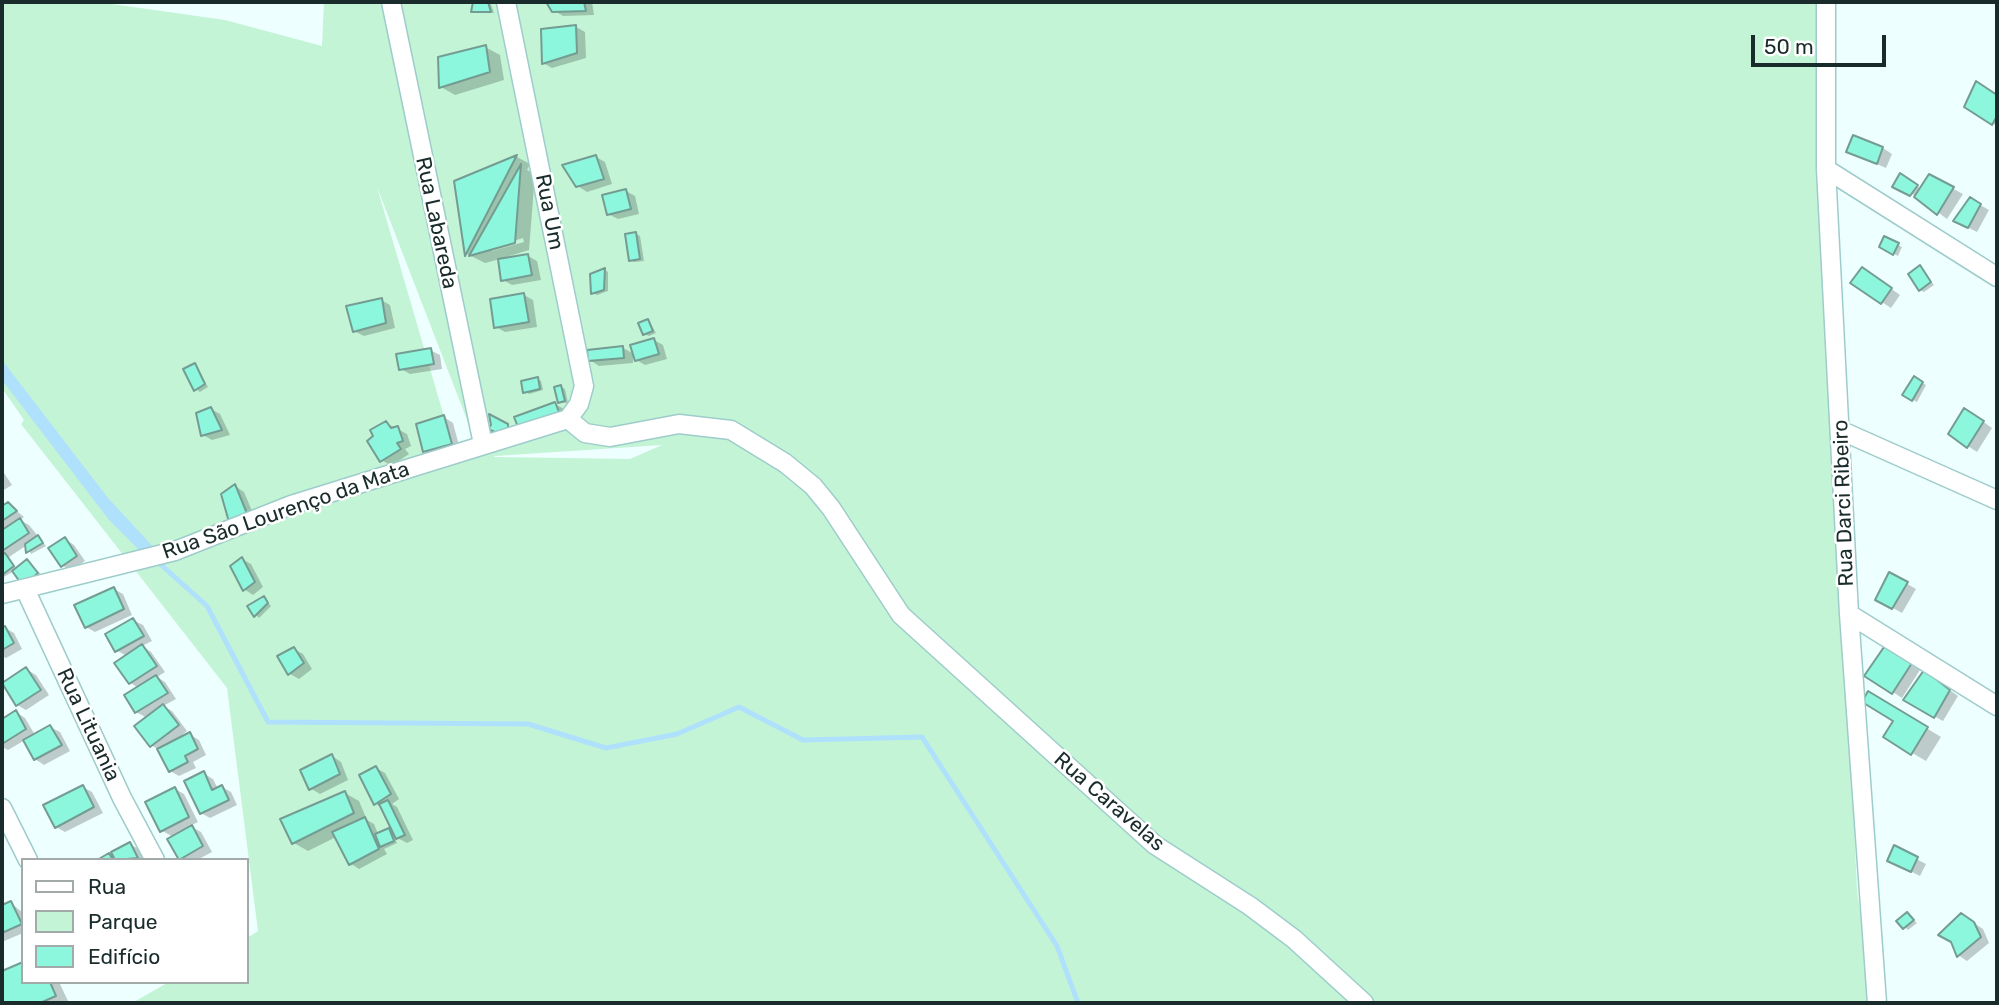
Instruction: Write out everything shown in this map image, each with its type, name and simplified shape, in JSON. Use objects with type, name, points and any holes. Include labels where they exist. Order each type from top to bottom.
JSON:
[{"type":"street","name":"Rua Labareda","points":[[391,2],[483,444]]},
{"type":"street","name":"Rua Um","points":[[506,2],[584,386],[583,395],[569,419]]},
{"type":"street","name":"Rua Darci Ribeiro","points":[[1826,2],[1826,169],[1842,432],[1849,614],[1877,1003]]},
{"type":"street","points":[[1826,169],[1997,278]]},
{"type":"street","name":"Rua São Lourenço da Mata","points":[[3,592],[25,589],[175,551],[291,505],[569,419]]},
{"type":"street","name":"Rua Caravelas","points":[[569,419],[585,433],[610,438],[690,425],[731,430],[753,441],[813,486],[831,508],[874,578],[901,615],[1155,845],[1283,931],[1364,1003]]},
{"type":"street","points":[[1842,432],[1997,500]]},
{"type":"street","name":"Rua Lituania","points":[[25,589],[96,742],[154,858]]},
{"type":"street","points":[[1849,614],[1997,706]]},
{"type":"street","points":[[2,808],[27,858]]},
{"type":"green space","points":[[2,2],[98,2],[225,20],[322,46],[324,2],[1817,2],[1857,890],[1873,1003],[132,1003],[165,984],[248,984],[248,937],[258,931],[227,688],[21,424],[24,420],[2,388]],"holes":[[[377,187],[481,456],[452,444]],[[662,445],[630,459],[494,457]]]},
{"type":"water","points":[[2,360],[108,498],[158,552],[144,555],[109,520],[2,380]]},
{"type":"building","points":[[473,2],[488,2],[491,12],[471,12]]},
{"type":"building","points":[[546,2],[584,2],[586,11],[552,12]]},
{"type":"building","points":[[576,25],[577,53],[542,64],[541,29]]},
{"type":"building","points":[[486,45],[490,72],[439,88],[438,57]]},
{"type":"building","points":[[1976,81],[1997,95],[1997,116],[1992,125],[1964,107]]},
{"type":"building","points":[[1853,135],[1883,147],[1877,164],[1846,152]]},
{"type":"building","points":[[517,155],[465,256],[454,181]]},
{"type":"building","points":[[596,155],[604,179],[576,187],[562,165]]},
{"type":"building","points":[[521,164],[515,243],[469,256]]},
{"type":"building","points":[[1900,173],[1918,185],[1910,196],[1892,187]]},
{"type":"building","points":[[1929,174],[1954,187],[1937,215],[1914,197]]},
{"type":"building","points":[[626,189],[631,209],[607,215],[602,195]]},
{"type":"building","points":[[1970,197],[1981,204],[1968,228],[1953,221]]},
{"type":"building","points":[[636,232],[640,259],[629,261],[625,234]]},
{"type":"building","points":[[1884,236],[1899,243],[1893,255],[1879,247]]},
{"type":"building","points":[[528,254],[532,275],[501,281],[498,259]]},
{"type":"building","points":[[1920,265],[1931,282],[1919,291],[1908,274]]},
{"type":"building","points":[[1862,267],[1892,288],[1881,304],[1850,283]]},
{"type":"building","points":[[605,268],[604,290],[591,294],[590,274]]},
{"type":"building","points":[[524,293],[529,322],[494,328],[490,299]]},
{"type":"building","points":[[382,298],[386,323],[353,332],[346,306]]},
{"type":"building","points":[[648,319],[653,331],[643,335],[638,323]]},
{"type":"building","points":[[654,338],[659,354],[635,361],[630,345]]},
{"type":"building","points":[[623,346],[624,358],[588,361],[587,350]]},
{"type":"building","points":[[431,348],[434,364],[399,370],[396,354]]},
{"type":"building","points":[[195,363],[205,384],[194,391],[183,369]]},
{"type":"building","points":[[1914,376],[1923,382],[1912,401],[1902,395]]},
{"type":"building","points":[[538,377],[540,389],[523,393],[521,381]]},
{"type":"building","points":[[561,385],[565,401],[558,403],[554,387]]},
{"type":"building","points":[[555,402],[559,412],[518,427],[514,417]]},
{"type":"building","points":[[211,407],[222,430],[201,436],[196,413]]},
{"type":"building","points":[[1964,408],[1984,421],[1967,448],[1948,434]]},
{"type":"building","points":[[489,414],[508,424],[508,429],[497,433],[488,429],[491,425]]},
{"type":"building","points":[[444,415],[452,444],[423,452],[416,424]]},
{"type":"building","points":[[386,421],[391,428],[398,426],[403,441],[397,443],[401,449],[380,462],[367,441],[373,436],[370,430]]},
{"type":"building","points":[[235,484],[248,516],[231,529],[221,494]]},
{"type":"building","points":[[8,502],[17,511],[2,521],[2,506]]},
{"type":"building","points":[[20,518],[29,533],[2,551],[2,530]]},
{"type":"building","points":[[38,535],[43,543],[26,553],[25,544]]},
{"type":"building","points":[[65,537],[77,556],[61,567],[48,548]]},
{"type":"building","points":[[5,553],[14,566],[2,575],[2,555]]},
{"type":"building","points":[[242,557],[255,582],[243,591],[230,566]]},
{"type":"building","points":[[27,559],[38,573],[23,586],[12,571]]},
{"type":"building","points":[[1889,572],[1908,582],[1892,609],[1875,600]]},
{"type":"building","points":[[114,587],[124,609],[85,628],[74,605]]},
{"type":"building","points":[[264,596],[268,603],[254,617],[247,606]]},
{"type":"building","points":[[133,618],[144,636],[115,652],[105,634]]},
{"type":"building","points":[[5,626],[14,643],[2,650],[2,628]]},
{"type":"building","points":[[142,644],[157,666],[129,684],[114,663]]},
{"type":"building","points":[[294,647],[304,663],[288,675],[277,656]]},
{"type":"building","points":[[1884,647],[1912,663],[1892,694],[1864,676]]},
{"type":"building","points":[[26,667],[41,690],[16,706],[2,683]]},
{"type":"building","points":[[1924,670],[1950,690],[1934,718],[1903,700]]},
{"type":"building","points":[[156,675],[168,693],[135,713],[124,695]]},
{"type":"building","points":[[1868,691],[1928,727],[1911,755],[1883,737],[1893,721],[1862,702]]},
{"type":"building","points":[[163,704],[179,725],[150,747],[134,726]]},
{"type":"building","points":[[16,710],[26,729],[2,744],[2,719]]},
{"type":"building","points":[[50,725],[62,745],[34,760],[23,740]]},
{"type":"building","points":[[190,732],[198,749],[185,756],[188,762],[169,772],[157,749]]},
{"type":"building","points":[[332,754],[340,774],[309,790],[300,770]]},
{"type":"building","points":[[376,766],[391,794],[374,805],[359,775]]},
{"type":"building","points":[[204,771],[212,790],[222,785],[229,800],[200,814],[184,781]]},
{"type":"building","points":[[83,785],[94,807],[55,828],[43,805]]},
{"type":"building","points":[[175,787],[189,817],[160,832],[145,802]]},
{"type":"building","points":[[345,791],[354,813],[292,844],[280,819]]},
{"type":"building","points":[[388,800],[405,835],[396,839],[379,804]]},
{"type":"building","points":[[365,817],[379,849],[349,865],[332,832]]},
{"type":"building","points":[[192,825],[203,846],[178,858],[167,839]]},
{"type":"building","points":[[389,828],[394,841],[380,847],[375,834]]},
{"type":"building","points":[[130,842],[138,858],[114,858],[111,852]]},
{"type":"building","points":[[1894,845],[1918,857],[1911,872],[1887,861]]},
{"type":"building","points":[[11,901],[21,924],[2,933],[2,905]]},
{"type":"building","points":[[1907,912],[1914,920],[1903,929],[1896,921]]},
{"type":"building","points":[[1961,913],[1974,922],[1981,937],[1957,957],[1951,942],[1938,935]]},
{"type":"building","points":[[21,963],[21,984],[51,984],[56,996],[40,1003],[3,1003],[2,971]]},
{"type":"waterway","points":[[159,563],[207,606],[268,722],[528,724],[606,748],[677,734],[739,707],[803,740],[922,737],[1057,946],[1078,1003]]}]
